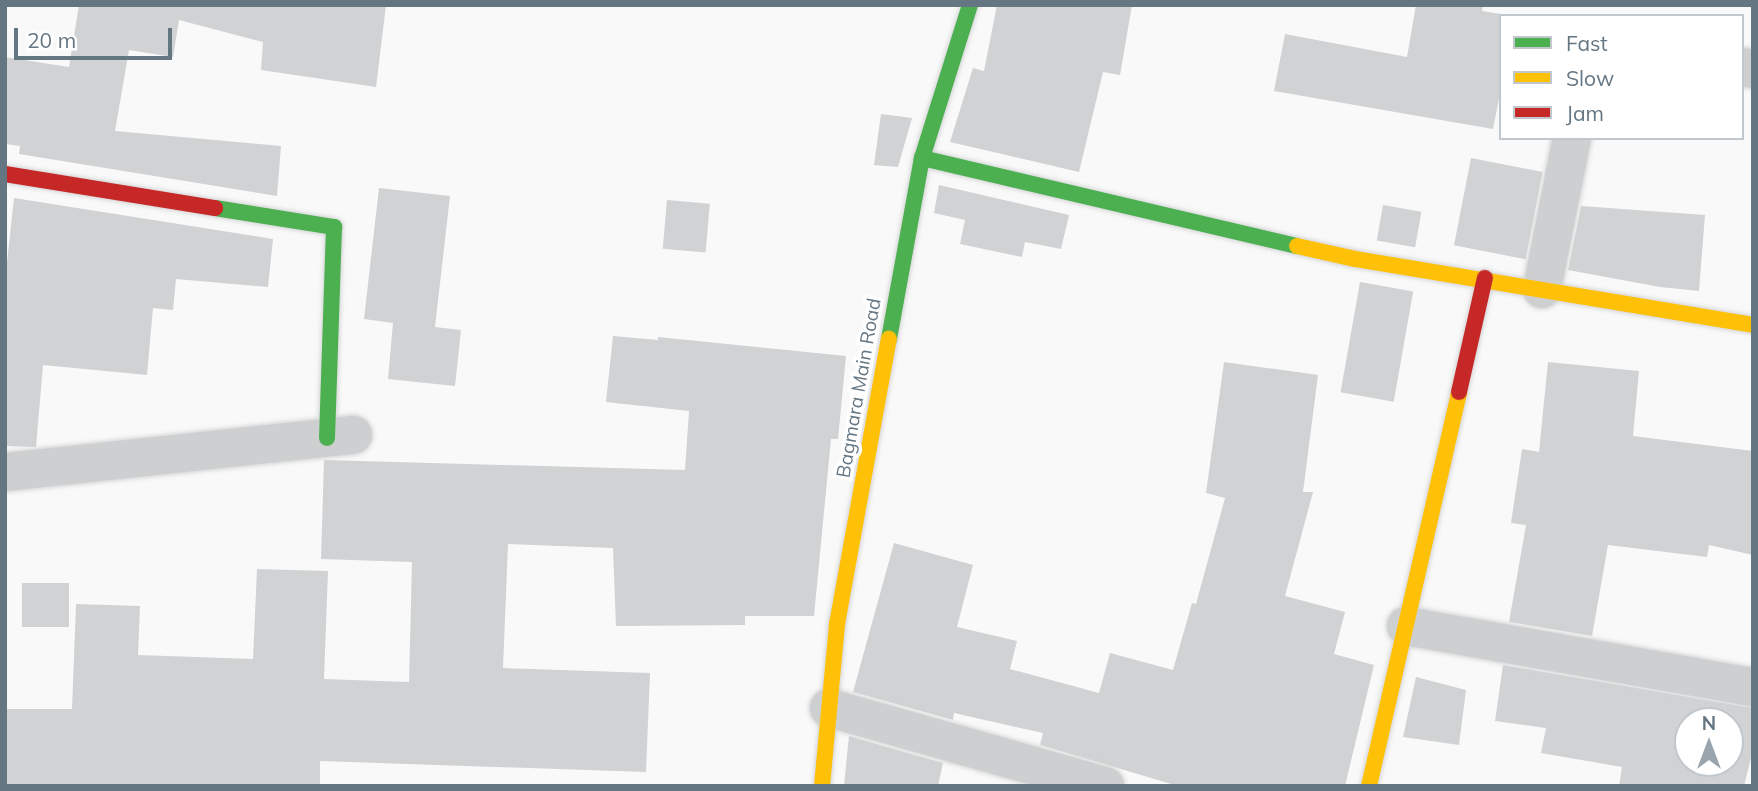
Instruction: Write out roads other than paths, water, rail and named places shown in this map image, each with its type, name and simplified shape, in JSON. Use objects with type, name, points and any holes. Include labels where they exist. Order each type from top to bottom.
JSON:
[{"type":"street","name":"Bagmara Main Road","points":[[822,786],[837,624],[922,158],[970,5]]},
{"type":"street","points":[[1542,289],[1572,140]]},
{"type":"street","points":[[922,158],[1356,259],[1485,278],[1753,325]]},
{"type":"street","points":[[5,174],[334,227],[340,436],[5,472]]},
{"type":"street","points":[[1369,786],[1485,278]]},
{"type":"street","points":[[1406,626],[1753,687]]},
{"type":"street","points":[[829,708],[1105,786]]}]
